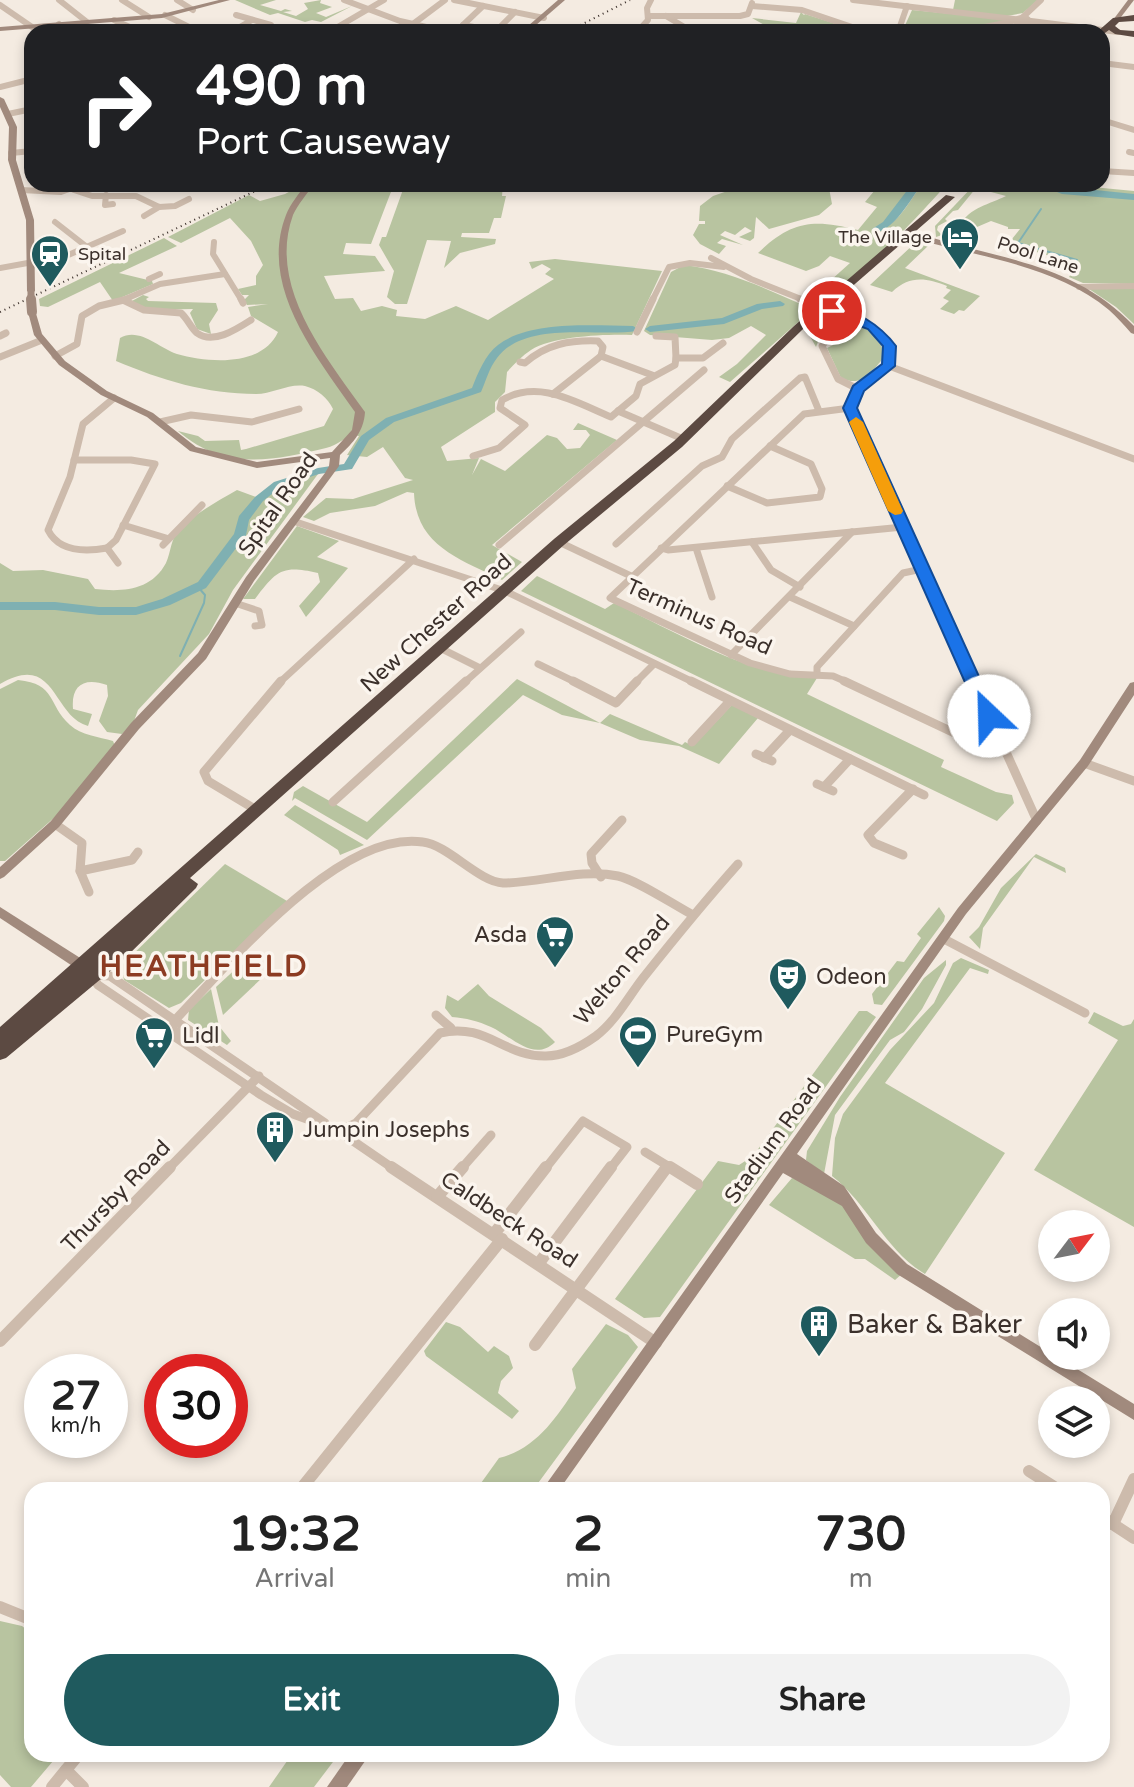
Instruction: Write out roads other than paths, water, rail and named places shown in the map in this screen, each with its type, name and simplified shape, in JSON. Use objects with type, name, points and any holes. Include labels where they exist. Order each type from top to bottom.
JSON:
[{"type":"highway","points":[[1110,28],[1134,18]]},
{"type":"highway","name":"New Chester Road","points":[[0,1053],[258,811],[559,542],[914,234],[953,194]]},
{"type":"highway","name":"New Chester Road","points":[[88,970],[173,901],[258,811]]},
{"type":"highway","points":[[0,1039],[88,970]]},
{"type":"main road","points":[[59,24],[165,15],[227,0]]},
{"type":"main road","points":[[535,24],[562,0]]},
{"type":"main road","points":[[1110,25],[1131,0]]},
{"type":"main road","points":[[1123,8],[1134,18]]},
{"type":"main road","points":[[0,29],[24,28]]},
{"type":"main road","name":"Spital Road","points":[[0,99],[13,127],[11,153],[30,220],[32,312],[42,340],[55,356],[114,398],[160,422],[193,449],[262,465],[320,453],[335,454],[331,470],[235,603],[202,656],[135,726],[55,824],[0,874]]},
{"type":"main road","points":[[303,192],[280,247],[284,277],[301,322],[361,417],[353,436],[335,454]]},
{"type":"main road","name":"Pool Lane","points":[[914,234],[1038,270],[1079,287]]},
{"type":"main road","points":[[1079,287],[1118,313],[1134,331]]},
{"type":"main road","name":"Stadium Road","points":[[556,1482],[962,911],[1084,763],[1134,686]]},
{"type":"main road","points":[[0,912],[88,970]]},
{"type":"main road","points":[[785,1160],[847,1203],[880,1249],[902,1269],[1134,1413]]},
{"type":"main road","points":[[336,1787],[355,1762]]},
{"type":"street","points":[[59,0],[87,22]]},
{"type":"street","points":[[122,0],[149,17]]},
{"type":"street","points":[[177,0],[193,10]]},
{"type":"street","points":[[344,0],[413,24],[445,0]]},
{"type":"street","points":[[344,24],[384,0]]},
{"type":"street","points":[[454,0],[544,18]]},
{"type":"street","points":[[646,24],[651,0]]},
{"type":"street","points":[[802,10],[807,0]]},
{"type":"street","points":[[853,0],[894,2],[1014,20],[1023,24],[1031,21]]},
{"type":"street","points":[[946,11],[950,0]]},
{"type":"street","points":[[995,24],[1023,17],[1041,0]]},
{"type":"street","points":[[648,16],[748,14],[752,3],[802,10],[843,24]]},
{"type":"street","points":[[0,5],[28,24]]},
{"type":"street","points":[[464,24],[483,6]]},
{"type":"street","points":[[901,24],[907,6]]},
{"type":"street","points":[[505,24],[515,12]]},
{"type":"street","points":[[235,14],[268,24]]},
{"type":"street","points":[[165,15],[183,24]]},
{"type":"street","points":[[666,16],[679,24]]},
{"type":"street","points":[[1023,17],[1056,24]]},
{"type":"street","points":[[114,20],[123,24]]},
{"type":"street","points":[[245,24],[252,20]]},
{"type":"street","points":[[1110,64],[1134,67]]},
{"type":"street","points":[[0,87],[24,81]]},
{"type":"street","points":[[8,114],[24,111]]},
{"type":"street","points":[[1110,124],[1134,130]]},
{"type":"street","points":[[11,153],[24,152]]},
{"type":"street","points":[[1110,172],[1134,173]]},
{"type":"street","points":[[78,192],[87,196],[146,195],[159,207]]},
{"type":"street","points":[[106,195],[105,205],[109,205]]},
{"type":"street","points":[[150,216],[159,207],[189,201]]},
{"type":"street","points":[[54,221],[87,247]]},
{"type":"street","points":[[0,268],[66,256],[117,232]]},
{"type":"street","points":[[216,244],[213,254],[244,299]]},
{"type":"street","points":[[711,258],[878,331],[889,346],[889,366]]},
{"type":"street","points":[[637,332],[669,267],[690,263],[728,267]]},
{"type":"street","points":[[55,356],[77,344],[84,314],[99,306],[125,301],[156,279],[225,274]]},
{"type":"street","name":"Pool Lane","points":[[1079,287],[1134,286]]},
{"type":"street","points":[[125,301],[139,311],[164,309],[184,313],[195,332],[205,336],[226,334],[252,320]]},
{"type":"street","points":[[535,427],[502,412],[502,400],[520,391],[553,394],[611,417],[636,396],[640,384],[675,365],[675,337],[656,336]]},
{"type":"street","points":[[1,356],[42,340]]},
{"type":"street","points":[[520,362],[525,363],[541,350],[598,341],[603,347],[601,356],[553,394]]},
{"type":"street","points":[[825,342],[822,346],[838,379],[858,389]]},
{"type":"street","points":[[676,358],[703,358],[723,346]]},
{"type":"street","points":[[601,356],[652,375]]},
{"type":"street","points":[[889,366],[858,389],[850,408],[1036,819]]},
{"type":"street","points":[[889,366],[1134,459]]},
{"type":"street","points":[[499,545],[704,370]]},
{"type":"street","points":[[616,544],[702,466],[717,461],[730,448],[732,439],[800,378],[805,377],[819,411]]},
{"type":"street","points":[[74,460],[139,460],[155,464],[116,540],[107,548],[89,550],[65,547],[49,536],[49,525],[62,499],[86,419],[114,398]]},
{"type":"street","points":[[559,542],[633,577],[806,412],[850,408]]},
{"type":"street","points":[[618,411],[680,437]]},
{"type":"street","points":[[160,422],[187,414],[235,422],[258,422],[296,412]]},
{"type":"street","points":[[473,456],[485,457],[525,425],[523,422]]},
{"type":"street","points":[[727,486],[767,503],[820,497],[822,489],[811,464],[770,446]]},
{"type":"street","points":[[123,525],[164,541],[202,505]]},
{"type":"street","points":[[293,521],[508,588],[654,664],[924,795]]},
{"type":"street","points":[[661,548],[696,548],[903,527]]},
{"type":"street","points":[[731,655],[853,532]]},
{"type":"street","points":[[752,542],[759,560],[770,572],[800,587]]},
{"type":"street","points":[[107,548],[119,559]]},
{"type":"street","points":[[696,548],[712,597]]},
{"type":"street","points":[[258,811],[208,781],[204,772],[291,670],[414,559]]},
{"type":"street","points":[[817,675],[817,667],[903,573],[922,569]]},
{"type":"street","name":"Terminus Road","points":[[633,577],[610,598],[731,655],[790,674],[833,676],[980,745],[1001,743]]},
{"type":"street","points":[[790,597],[854,626]]},
{"type":"street","points":[[235,603],[259,611],[262,625],[255,626]]},
{"type":"street","points":[[333,802],[521,632]]},
{"type":"street","points":[[440,648],[480,668]]},
{"type":"street","points":[[538,664],[616,703],[654,664]]},
{"type":"street","points":[[685,733],[693,740],[730,701]]},
{"type":"street","points":[[764,757],[790,730]]},
{"type":"street","points":[[825,788],[850,759]]},
{"type":"street","points":[[1084,763],[1134,781]]},
{"type":"street","points":[[903,855],[874,843],[868,835],[913,789]]},
{"type":"street","points":[[601,877],[591,854],[622,820]]},
{"type":"street","points":[[55,824],[82,843],[80,871],[89,892]]},
{"type":"street","name":"Welton Road","points":[[175,1020],[322,875],[338,864],[384,843],[418,839],[499,883],[584,875],[619,876],[693,915],[599,1034],[576,1050],[553,1056],[519,1054],[479,1032],[451,1028]]},
{"type":"street","points":[[80,871],[132,860],[138,852]]},
{"type":"street","points":[[693,915],[738,864]]},
{"type":"street","points":[[944,939],[1085,1013]]},
{"type":"street","name":"Caldbeck Road","points":[[88,970],[110,976],[351,1141],[656,1343]]},
{"type":"street","name":"Caldbeck Road","points":[[88,970],[98,985],[248,1087],[302,1120],[335,1128]]},
{"type":"street","points":[[335,1128],[356,1123],[440,1033],[451,1028],[436,1015]]},
{"type":"street","points":[[175,1020],[172,1029],[197,1046],[202,1056]]},
{"type":"street","name":"Thursby Road","points":[[0,1341],[259,1076]]},
{"type":"street","points":[[306,1482],[498,1236],[583,1121],[627,1147],[539,1263]]},
{"type":"street","points":[[437,1197],[491,1135]]},
{"type":"street","points":[[645,1152],[697,1184]]},
{"type":"street","points":[[535,1345],[668,1166]]},
{"type":"street","points":[[1029,1471],[1046,1482]]},
{"type":"street","points":[[1110,1518],[1134,1479]]},
{"type":"street","points":[[1110,1522],[1134,1538]]},
{"type":"street","points":[[0,1607],[24,1617]]},
{"type":"street","points":[[52,1787],[72,1762]]},
{"type":"street","points":[[66,1770],[83,1787]]},
{"type":"waterway","points":[[875,231],[886,224],[911,192]]},
{"type":"waterway","points":[[1074,192],[1134,197]]},
{"type":"waterway","points":[[1041,209],[1018,243],[1077,260]]},
{"type":"waterway","points":[[650,329],[724,321],[760,306],[780,304]]},
{"type":"waterway","points":[[0,606],[136,611],[166,602],[202,585],[240,535],[243,519],[259,499],[278,484],[318,471],[348,467],[365,438],[390,420],[477,390],[493,356],[502,347],[514,340],[546,332],[633,329]]},
{"type":"waterway","points":[[180,656],[204,603],[205,595],[198,587]]},
{"type":"railway","points":[[583,24],[630,0]]},
{"type":"railway","points":[[0,312],[253,192]]},
{"type":"place","name":"The Village","points":[[960,271]]},
{"type":"place","name":"Spital","points":[[50,288]]},
{"type":"place","name":"Asda","points":[[555,969]]},
{"type":"place","name":"Odeon","points":[[788,1011]]},
{"type":"place","name":"PureGym","points":[[638,1069]]},
{"type":"place","name":"Lidl","points":[[154,1070]]},
{"type":"place","name":"Jumpin Josephs","points":[[275,1164]]},
{"type":"place","name":"Baker & Baker","points":[[819,1358]]},
{"type":"district","name":"HEATHFIELD","points":[[204,966]]}]
